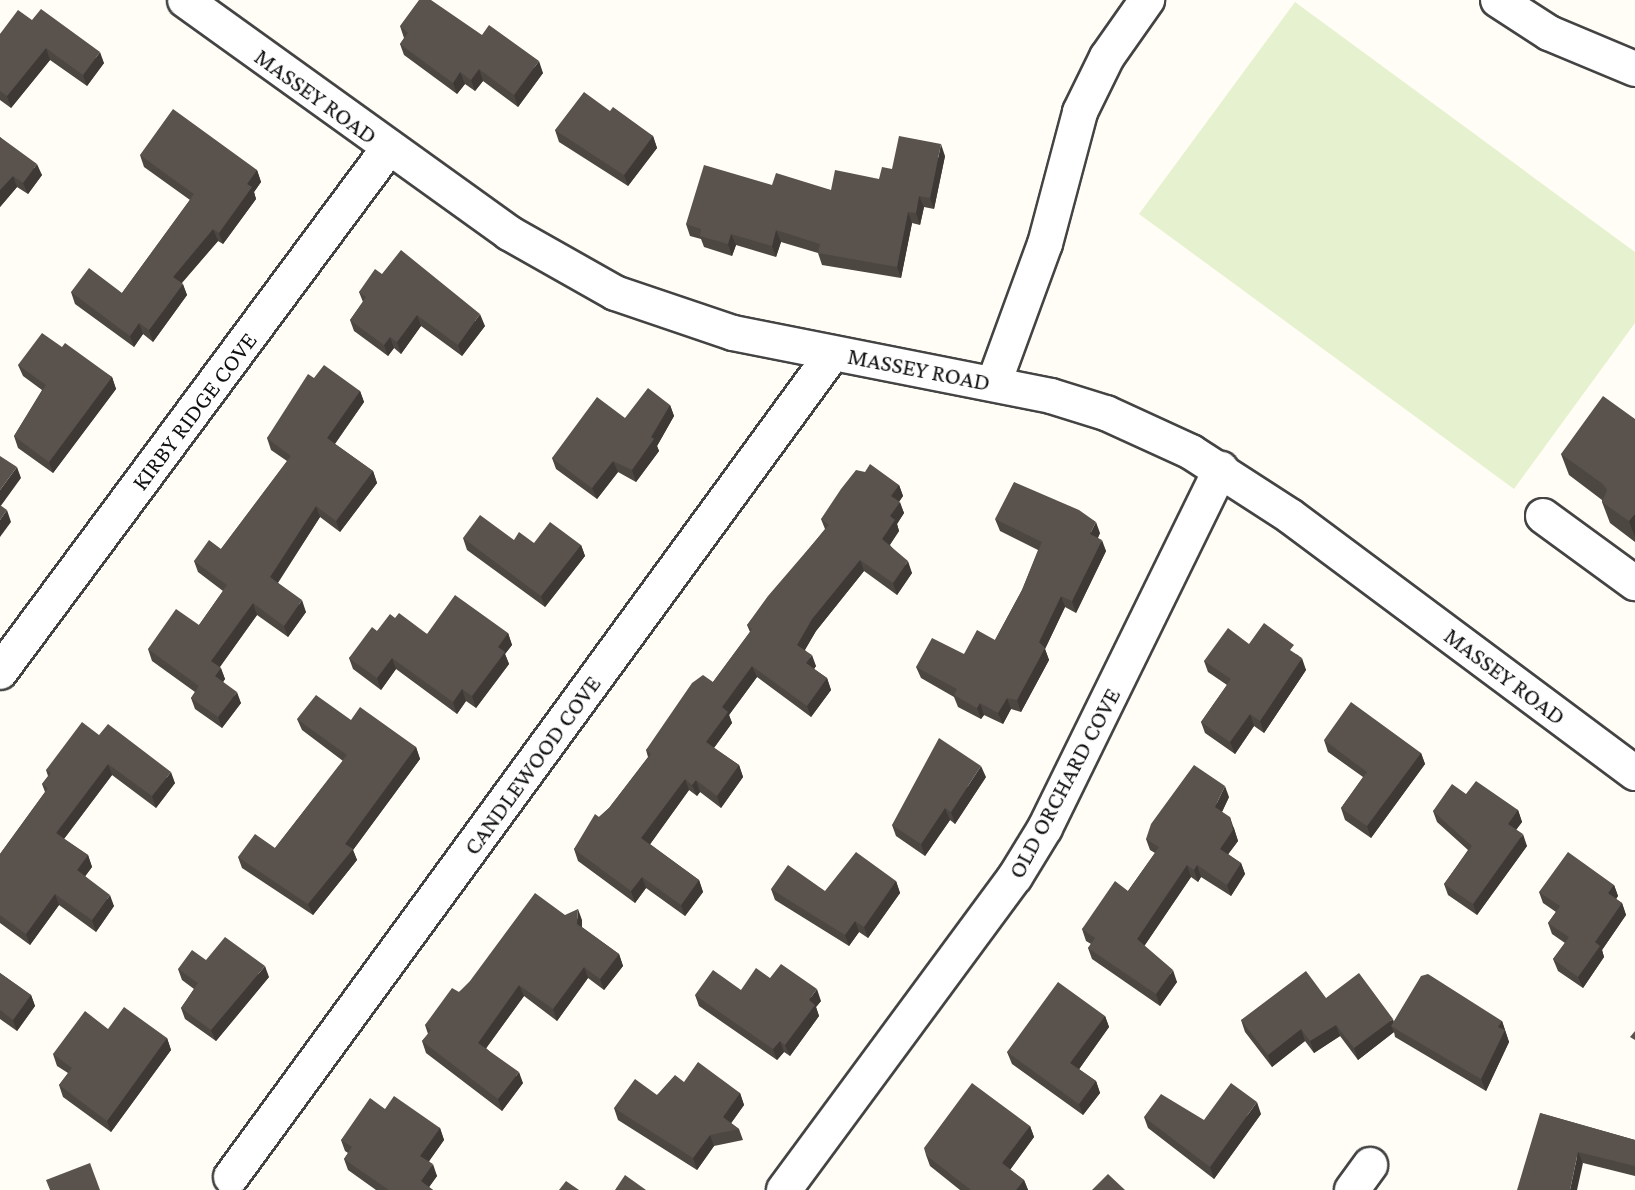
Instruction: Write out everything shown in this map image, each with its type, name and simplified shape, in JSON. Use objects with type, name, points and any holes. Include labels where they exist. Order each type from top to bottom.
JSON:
[{"type":"street","name":"MASSEY ROAD","points":[[185,0],[388,149],[509,233],[615,293],[733,333],[994,383],[1106,413],[1221,469],[1635,773]]},
{"type":"street","points":[[994,383],[1045,244],[1080,112],[1107,57],[1147,0]]},
{"type":"street","points":[[1498,0],[1549,33],[1635,69]]},
{"type":"street","name":"KIRBY RIDGE COVE","points":[[0,672],[388,149]]},
{"type":"street","name":"CANDLEWOOD COVE","points":[[231,1177],[833,353]]},
{"type":"street","name":"OLD ORCHARD COVE","points":[[784,1190],[1015,877],[1045,828],[1221,469]]},
{"type":"street","points":[[1543,516],[1635,583]]},
{"type":"green space","points":[[1295,2],[1635,252],[1635,323],[1514,489],[1139,214]]},
{"type":"building","points":[[419,0],[431,0],[482,35],[489,25],[539,61],[514,95],[479,69],[471,80],[460,72],[453,83],[400,44],[408,33],[400,26]]},
{"type":"building","points":[[41,9],[100,52],[83,75],[46,48],[7,96],[0,91],[0,34],[18,10],[32,20]]},
{"type":"building","points":[[584,92],[610,111],[613,107],[653,136],[624,175],[555,130]]},
{"type":"building","points":[[173,109],[257,170],[247,184],[252,187],[219,233],[213,229],[173,277],[183,284],[149,330],[139,323],[130,336],[71,292],[89,268],[122,293],[194,194],[140,155]]},
{"type":"building","points":[[899,136],[941,144],[930,198],[919,196],[916,213],[908,212],[897,267],[818,253],[820,244],[776,230],[772,246],[731,234],[728,244],[700,236],[701,229],[686,224],[704,165],[772,185],[776,173],[831,190],[835,170],[879,179],[882,167],[892,169]]},
{"type":"building","points":[[0,137],[37,164],[23,183],[13,176],[0,190]]},
{"type":"building","points":[[401,250],[480,314],[458,345],[417,315],[397,342],[390,337],[384,345],[350,320],[366,297],[359,292],[375,269],[382,274]]},
{"type":"building","points":[[42,333],[62,347],[65,343],[112,377],[49,462],[14,436],[46,385],[18,365]]},
{"type":"building","points":[[324,365],[360,391],[327,438],[373,471],[336,521],[316,506],[270,577],[302,600],[284,626],[253,603],[211,661],[221,668],[215,676],[237,692],[218,717],[191,698],[199,686],[148,649],[176,609],[199,625],[227,585],[194,561],[209,540],[221,549],[291,456],[267,438],[308,374],[314,378]]},
{"type":"building","points":[[648,388],[670,405],[651,437],[654,439],[632,470],[613,461],[592,488],[552,458],[597,397],[625,418]]},
{"type":"building","points":[[1603,396],[1635,419],[1635,514],[1629,521],[1602,502],[1607,490],[1603,484],[1561,454]]},
{"type":"building","points":[[0,456],[17,467],[0,490]]},
{"type":"building","points":[[870,464],[899,485],[891,496],[900,502],[890,516],[895,520],[882,539],[908,561],[893,583],[860,560],[812,619],[797,645],[812,655],[806,663],[827,678],[807,706],[752,666],[722,707],[728,712],[706,742],[739,765],[717,796],[696,780],[692,785],[685,779],[641,838],[699,880],[681,905],[642,877],[631,891],[574,849],[595,814],[599,817],[609,808],[651,754],[646,750],[692,683],[703,675],[713,682],[752,629],[747,625],[768,596],[829,525],[821,519],[841,489],[856,470],[865,472]]},
{"type":"building","points":[[1014,482],[1079,510],[1096,522],[1090,534],[1102,540],[1072,601],[1061,596],[1039,642],[1045,648],[1017,700],[1007,698],[998,713],[980,703],[977,708],[954,695],[957,689],[916,667],[932,638],[964,654],[977,630],[995,640],[1022,590],[1042,542],[995,519]]},
{"type":"building","points":[[0,505],[7,510],[0,520]]},
{"type":"building","points":[[480,515],[514,540],[519,532],[534,543],[550,522],[581,545],[541,596],[463,538]]},
{"type":"building","points":[[455,595],[508,633],[498,647],[505,652],[472,696],[462,689],[453,702],[392,658],[377,678],[349,658],[372,627],[377,631],[390,614],[395,618],[399,613],[427,634]]},
{"type":"building","points":[[1264,623],[1294,645],[1290,650],[1302,658],[1260,721],[1250,714],[1230,742],[1201,722],[1231,679],[1204,661],[1228,628],[1249,644]]},
{"type":"building","points":[[316,695],[351,720],[360,707],[416,747],[345,844],[353,849],[308,904],[238,857],[255,834],[275,848],[347,755],[297,719]]},
{"type":"building","points":[[1351,702],[1421,753],[1367,826],[1341,808],[1367,772],[1324,740]]},
{"type":"building","points":[[82,722],[99,735],[108,724],[171,772],[152,796],[108,764],[56,833],[88,855],[77,870],[110,895],[92,920],[55,894],[26,934],[0,915],[0,854],[48,788],[42,784],[51,773],[46,770]]},
{"type":"building","points":[[939,738],[981,766],[951,812],[945,808],[921,844],[892,825]]},
{"type":"building","points":[[1194,765],[1225,786],[1215,807],[1230,817],[1233,830],[1220,849],[1241,863],[1227,885],[1197,865],[1194,870],[1187,865],[1137,939],[1173,970],[1156,994],[1088,948],[1095,938],[1082,929],[1115,881],[1128,891],[1159,847],[1146,839],[1151,824]]},
{"type":"building","points":[[1476,781],[1518,810],[1508,824],[1523,834],[1473,904],[1444,884],[1472,846],[1433,811],[1452,784],[1466,794]]},
{"type":"building","points":[[856,852],[896,881],[864,927],[855,921],[845,935],[771,889],[788,865],[825,891]]},
{"type":"building","points":[[1568,852],[1614,885],[1608,893],[1622,903],[1595,942],[1600,946],[1578,977],[1553,959],[1569,937],[1548,923],[1560,906],[1539,892]]},
{"type":"building","points":[[535,893],[565,915],[578,909],[577,924],[619,954],[600,979],[584,967],[553,1009],[519,985],[478,1043],[519,1072],[498,1099],[422,1041],[431,1030],[425,1025],[452,988],[459,992],[470,981]]},
{"type":"building","points":[[225,937],[265,966],[211,1030],[181,1008],[198,983],[178,969],[192,950],[206,960]]},
{"type":"building","points":[[781,964],[817,989],[809,1000],[815,1005],[785,1045],[780,1041],[773,1049],[695,995],[713,970],[741,990],[756,968],[770,978]]},
{"type":"building","points":[[1306,971],[1326,998],[1359,973],[1393,1019],[1354,1048],[1336,1025],[1310,1041],[1301,1029],[1268,1055],[1241,1020]]},
{"type":"building","points":[[0,973],[31,995],[13,1020],[0,1010]]},
{"type":"building","points":[[1428,974],[1502,1021],[1498,1027],[1505,1030],[1481,1079],[1391,1026],[1421,976]]},
{"type":"building","points":[[1058,982],[1105,1016],[1070,1063],[1096,1081],[1079,1104],[1007,1052]]},
{"type":"building","points":[[124,1007],[167,1038],[107,1121],[59,1085],[72,1068],[53,1054],[85,1011],[108,1029]]},
{"type":"building","points":[[698,1062],[740,1093],[723,1117],[739,1129],[710,1135],[693,1158],[614,1108],[635,1079],[657,1095],[675,1075],[684,1082]]},
{"type":"building","points":[[972,1083],[1030,1126],[1002,1163],[1024,1180],[1016,1190],[971,1190],[926,1155],[924,1148]]},
{"type":"building","points":[[1231,1083],[1257,1102],[1210,1167],[1144,1117],[1161,1094],[1204,1120]]},
{"type":"building","points":[[394,1096],[440,1128],[420,1156],[433,1164],[421,1181],[433,1190],[389,1190],[344,1159],[352,1147],[341,1140],[370,1098],[385,1109]]},
{"type":"building","points":[[1540,1113],[1635,1140],[1635,1166],[1578,1152],[1570,1190],[1517,1190]]},
{"type":"building","points":[[90,1163],[100,1190],[50,1190],[46,1180]]},
{"type":"building","points":[[1108,1174],[1125,1190],[1092,1190]]},
{"type":"building","points":[[625,1175],[646,1190],[615,1190]]},
{"type":"building","points":[[566,1181],[579,1190],[559,1190]]}]
